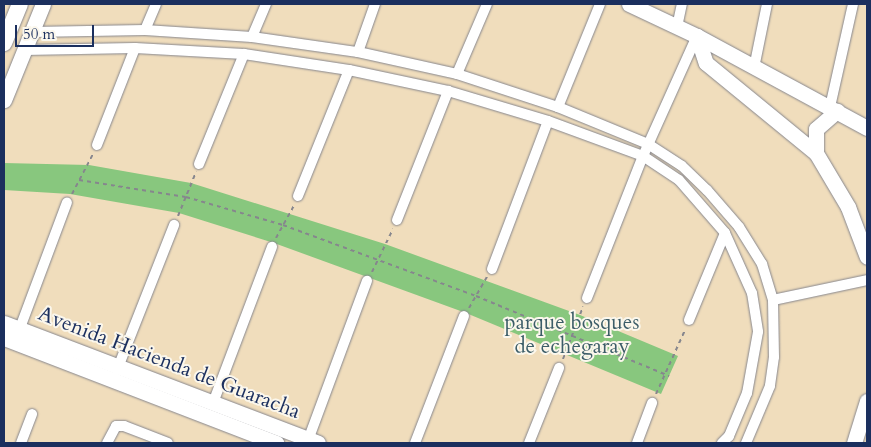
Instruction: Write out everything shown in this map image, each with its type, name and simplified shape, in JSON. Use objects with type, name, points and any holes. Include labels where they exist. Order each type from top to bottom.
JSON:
[{"type":"main road","points":[[4,43],[20,4]]},
{"type":"main road","points":[[4,100],[43,4]]},
{"type":"main road","points":[[628,4],[697,36],[867,128]]},
{"type":"main road","points":[[697,36],[706,63],[810,149],[848,207],[867,257]]},
{"type":"main road","points":[[810,149],[816,130],[834,109]]},
{"type":"main road","name":"Avenida Hacienda de Guaracha","points":[[4,323],[20,328],[276,443]]},
{"type":"main road","name":"Avenida Hacienda de Guaracha","points":[[4,338],[213,403],[311,442]]},
{"type":"main road","points":[[854,443],[867,402]]},
{"type":"street","points":[[145,30],[156,4]]},
{"type":"street","points":[[252,37],[266,4]]},
{"type":"street","points":[[358,52],[375,4]]},
{"type":"street","points":[[457,74],[487,4]]},
{"type":"street","points":[[558,107],[600,4]]},
{"type":"street","points":[[677,27],[682,4]]},
{"type":"street","points":[[754,68],[767,4]]},
{"type":"street","points":[[834,109],[853,4]]},
{"type":"street","points":[[32,32],[145,30],[252,37],[358,52],[457,74],[558,107],[648,144],[682,166],[739,227],[762,264],[773,300],[776,325],[770,386],[746,443]]},
{"type":"street","points":[[175,50],[176,32]]},
{"type":"street","points":[[587,298],[648,144],[697,36]]},
{"type":"street","points":[[24,50],[135,48],[244,54],[349,70],[448,91],[548,121],[643,156],[679,180],[724,233],[752,293],[758,332],[747,393],[729,436],[722,443]]},
{"type":"street","points":[[97,145],[135,48]]},
{"type":"street","points":[[199,164],[244,54]]},
{"type":"street","points":[[371,74],[378,69],[381,63],[378,57]]},
{"type":"street","points":[[425,86],[422,78],[425,72],[433,68]]},
{"type":"street","points":[[298,196],[349,70]]},
{"type":"street","points":[[397,220],[448,91]]},
{"type":"street","points":[[492,269],[548,121]]},
{"type":"street","points":[[20,328],[67,202]]},
{"type":"street","points":[[116,372],[174,226]]},
{"type":"street","points":[[689,320],[724,233]]},
{"type":"street","points":[[213,403],[272,247]]},
{"type":"street","points":[[773,300],[867,280]]},
{"type":"street","points":[[311,442],[367,281]]},
{"type":"street","points":[[415,443],[464,316]]},
{"type":"street","points":[[530,443],[559,368]]},
{"type":"street","points":[[637,443],[652,403]]},
{"type":"street","points":[[21,443],[32,414]]},
{"type":"street","points":[[107,443],[116,426],[124,426],[168,443]]},
{"type":"path","points":[[67,202],[97,145]]},
{"type":"path","points":[[174,226],[199,164]]},
{"type":"path","points":[[79,180],[186,196],[283,225],[476,296],[669,376]]},
{"type":"path","points":[[272,247],[298,196]]},
{"type":"path","points":[[367,281],[397,220]]},
{"type":"path","points":[[464,316],[492,269]]},
{"type":"path","points":[[559,368],[587,298]]},
{"type":"path","points":[[652,403],[689,320]]},
{"type":"green space","name":"parque bosques de echegaray","points":[[4,163],[89,165],[191,183],[385,244],[580,315],[678,356],[661,394],[466,313],[274,243],[179,213],[70,194],[4,190]]}]
